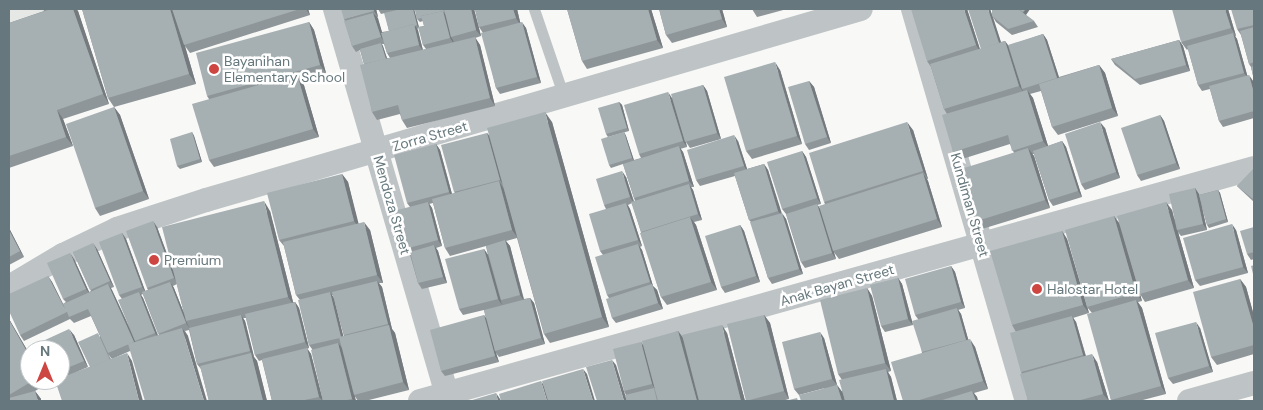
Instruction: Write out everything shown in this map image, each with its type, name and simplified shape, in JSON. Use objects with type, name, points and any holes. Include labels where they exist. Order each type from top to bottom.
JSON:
[{"type":"street","name":"Mendoza Street","points":[[335,9],[448,397]]},
{"type":"street","name":"Zorra Street","points":[[9,287],[63,255],[117,229],[206,200],[860,9]]},
{"type":"street","name":"Kundiman Street","points":[[913,9],[1027,401]]},
{"type":"street","name":"Anak Bayan Street","points":[[420,401],[448,397],[1254,168]]},
{"type":"street","points":[[1189,401],[1254,383]]},
{"type":"lane","points":[[534,9],[564,97]]},
{"type":"shaded area","points":[[9,9],[57,9],[9,31]]},
{"type":"building","points":[[51,9],[73,9],[103,94],[57,110],[66,137],[9,156],[9,23]]},
{"type":"building","points":[[82,9],[170,9],[189,74],[108,98]]},
{"type":"building","points":[[172,9],[300,9],[184,45]]},
{"type":"building","points":[[341,9],[373,9],[374,11],[344,19]]},
{"type":"building","points":[[401,9],[413,9],[417,25],[414,26],[414,24],[389,31],[384,13]]},
{"type":"building","points":[[415,9],[443,9],[444,12],[421,16],[422,18],[417,19]]},
{"type":"building","points":[[444,9],[471,9],[476,30],[451,37]]},
{"type":"building","points":[[475,9],[513,9],[516,18],[479,27]]},
{"type":"building","points":[[567,9],[648,9],[657,40],[582,61]]},
{"type":"building","points":[[659,9],[719,9],[722,19],[666,35]]},
{"type":"building","points":[[911,9],[964,9],[976,45],[927,61]]},
{"type":"building","points":[[968,9],[988,9],[999,43],[981,49]]},
{"type":"building","points":[[992,9],[1018,9],[1034,21],[1008,29],[992,16]]},
{"type":"building","points":[[1172,9],[1225,9],[1231,28],[1181,42]]},
{"type":"building","points":[[1231,9],[1254,9],[1254,25],[1237,29]]},
{"type":"building","points":[[443,11],[450,38],[423,45],[418,27],[424,26],[421,16]]},
{"type":"building","points":[[373,13],[381,37],[352,46],[344,21]]},
{"type":"building","points":[[309,22],[320,65],[207,96],[196,53]]},
{"type":"building","points":[[522,22],[537,77],[496,88],[481,33]]},
{"type":"building","points":[[414,24],[419,45],[387,53],[381,33]]},
{"type":"building","points":[[1254,27],[1254,62],[1249,64],[1240,31]]},
{"type":"building","points":[[1233,33],[1244,73],[1198,85],[1187,46]]},
{"type":"building","points":[[1043,34],[1057,78],[1022,89],[1008,45]]},
{"type":"building","points":[[475,37],[490,98],[402,120],[398,105],[372,112],[360,65]]},
{"type":"building","points":[[1179,40],[1186,65],[1135,79],[1111,59]]},
{"type":"building","points":[[1005,41],[1019,86],[944,109],[930,64]]},
{"type":"building","points":[[381,43],[386,59],[364,64],[360,49]]},
{"type":"building","points":[[775,62],[797,136],[746,151],[724,77]]},
{"type":"building","points":[[1099,65],[1112,108],[1052,127],[1039,84]]},
{"type":"building","points":[[1254,66],[1254,80],[1251,67]]},
{"type":"building","points":[[297,74],[313,129],[209,160],[192,104]]},
{"type":"building","points":[[1249,75],[1254,93],[1254,111],[1219,121],[1209,86]]},
{"type":"building","points":[[809,81],[827,137],[805,144],[788,87]]},
{"type":"building","points":[[703,85],[717,133],[685,142],[671,94]]},
{"type":"building","points":[[1027,90],[1043,141],[1012,151],[1008,135],[953,152],[942,115]]},
{"type":"building","points":[[668,92],[683,141],[639,154],[624,105]]},
{"type":"building","points":[[619,102],[627,128],[606,134],[598,108]]},
{"type":"building","points":[[114,107],[143,191],[95,208],[66,124]]},
{"type":"building","points":[[545,112],[602,317],[544,334],[487,128]]},
{"type":"building","points":[[1160,115],[1176,163],[1137,175],[1121,128]]},
{"type":"building","points":[[907,122],[923,171],[824,202],[809,153]]},
{"type":"building","points":[[1100,122],[1116,172],[1081,184],[1065,134]]},
{"type":"building","points":[[192,132],[200,159],[177,166],[170,139]]},
{"type":"building","points":[[624,132],[632,158],[609,165],[601,139]]},
{"type":"building","points":[[487,133],[500,180],[454,192],[441,145]]},
{"type":"building","points":[[734,135],[744,166],[696,180],[687,150]]},
{"type":"building","points":[[1062,141],[1078,191],[1049,200],[1033,151]]},
{"type":"building","points":[[436,144],[449,192],[407,203],[394,155]]},
{"type":"building","points":[[679,146],[689,181],[634,198],[623,164]]},
{"type":"building","points":[[1028,148],[1045,200],[977,221],[961,169]]},
{"type":"building","points":[[802,151],[817,198],[782,209],[767,162]]},
{"type":"building","points":[[764,164],[778,211],[749,220],[734,173]]},
{"type":"building","points":[[1253,169],[1254,198],[1253,199],[1237,186]]},
{"type":"building","points":[[622,171],[630,197],[604,205],[596,179]]},
{"type":"building","points":[[923,173],[937,219],[833,251],[819,206]]},
{"type":"building","points":[[342,174],[354,221],[279,240],[267,193]]},
{"type":"building","points":[[499,181],[512,230],[445,248],[432,199]]},
{"type":"building","points":[[689,184],[698,214],[641,232],[631,202]]},
{"type":"building","points":[[1195,188],[1203,224],[1177,230],[1169,194]]},
{"type":"building","points":[[1218,190],[1226,219],[1207,225],[1199,195]]},
{"type":"building","points":[[264,201],[288,297],[186,321],[162,227]]},
{"type":"building","points":[[428,202],[438,240],[405,249],[394,211]]},
{"type":"building","points":[[1166,202],[1188,280],[1140,294],[1117,216]]},
{"type":"building","points":[[626,203],[638,240],[600,251],[589,214]]},
{"type":"building","points":[[817,204],[832,253],[801,262],[786,214]]},
{"type":"building","points":[[782,213],[799,269],[768,278],[750,222]]},
{"type":"building","points":[[1114,216],[1136,293],[1087,307],[1065,230]]},
{"type":"building","points":[[690,217],[711,282],[661,297],[640,233]]},
{"type":"building","name":"Premium","points":[[153,221],[174,278],[147,288],[126,231]]},
{"type":"building","points":[[364,222],[377,275],[296,295],[283,242]]},
{"type":"building","points":[[1232,224],[1243,267],[1195,280],[1183,238]]},
{"type":"building","points":[[740,225],[756,276],[721,287],[705,236]]},
{"type":"building","points":[[1254,227],[1254,252],[1247,254],[1240,231]]},
{"type":"building","points":[[9,230],[20,251],[9,257]]},
{"type":"building","points":[[1062,231],[1083,305],[1012,325],[990,251]]},
{"type":"building","points":[[122,233],[142,287],[119,295],[99,242]]},
{"type":"building","points":[[505,240],[520,295],[501,300],[486,246]]},
{"type":"building","points":[[93,243],[110,281],[90,290],[73,252]]},
{"type":"building","points":[[638,244],[650,282],[607,295],[595,257]]},
{"type":"building","points":[[434,245],[443,277],[418,283],[410,252]]},
{"type":"building","points":[[484,249],[498,299],[459,309],[445,259]]},
{"type":"building","points":[[70,253],[86,289],[63,299],[47,263]]},
{"type":"building","points":[[1254,265],[1254,278],[1251,266]]},
{"type":"building","points":[[951,266],[961,302],[915,315],[905,279]]},
{"type":"building","points":[[48,276],[65,309],[63,304],[108,284],[134,342],[108,353],[88,309],[69,317],[67,312],[20,335],[9,311],[9,294]]},
{"type":"building","points":[[898,278],[908,319],[881,326],[870,285]]},
{"type":"building","points":[[1240,279],[1254,328],[1254,345],[1211,357],[1193,292]]},
{"type":"building","points":[[377,281],[388,324],[344,335],[332,292]]},
{"type":"building","points":[[170,282],[186,323],[158,334],[142,292]]},
{"type":"building","points":[[652,284],[658,303],[612,318],[606,299]]},
{"type":"building","points":[[867,288],[885,363],[838,374],[820,300]]},
{"type":"building","points":[[139,292],[155,333],[135,341],[118,300]]},
{"type":"building","points":[[330,292],[341,337],[309,345],[298,300]]},
{"type":"building","points":[[530,298],[541,338],[495,351],[484,310]]},
{"type":"building","points":[[1136,300],[1161,386],[1111,400],[1087,314]]},
{"type":"building","points":[[295,302],[305,342],[255,355],[245,314]]},
{"type":"building","points":[[957,308],[966,340],[922,352],[912,321]]},
{"type":"building","points":[[241,315],[250,351],[197,364],[189,328]]},
{"type":"building","points":[[484,315],[495,356],[441,371],[430,330]]},
{"type":"building","points":[[764,315],[784,391],[746,401],[727,324]]},
{"type":"building","points":[[1072,316],[1083,355],[1021,372],[1010,333]]},
{"type":"building","points":[[9,320],[20,340],[20,388],[9,395]]},
{"type":"building","points":[[1196,322],[1209,366],[1168,378],[1155,333]]},
{"type":"building","points":[[389,325],[403,382],[354,395],[339,337]]},
{"type":"building","points":[[722,325],[741,401],[699,401],[682,335]]},
{"type":"building","points":[[182,328],[204,401],[145,401],[128,344]]},
{"type":"building","points":[[69,329],[84,361],[70,367],[70,340],[45,340]]},
{"type":"building","points":[[678,331],[697,401],[658,401],[642,341]]},
{"type":"building","points":[[820,332],[832,379],[794,389],[782,342]]},
{"type":"building","points":[[98,333],[110,360],[90,367],[78,342]]},
{"type":"building","points":[[970,339],[983,381],[916,401],[903,401],[891,362]]},
{"type":"building","points":[[641,342],[652,384],[624,391],[613,349]]},
{"type":"building","points":[[338,343],[352,399],[323,401],[311,350]]},
{"type":"building","points":[[307,348],[319,397],[300,401],[272,401],[262,359]]},
{"type":"building","points":[[127,353],[139,401],[62,401],[58,390],[70,390],[70,374]]},
{"type":"building","points":[[251,353],[263,401],[209,401],[200,366]]},
{"type":"building","points":[[1092,354],[1103,394],[1077,401],[1028,401],[1020,374]]},
{"type":"building","points":[[612,360],[624,401],[597,401],[586,367]]},
{"type":"building","points":[[583,369],[593,401],[548,401],[542,381]]},
{"type":"building","points":[[886,369],[894,401],[845,401],[839,380]]},
{"type":"building","points":[[541,381],[547,401],[501,401],[499,394]]},
{"type":"building","points":[[837,385],[842,401],[801,401],[799,395]]},
{"type":"building","points":[[654,388],[657,401],[627,401],[625,395]]},
{"type":"building","points":[[35,391],[38,401],[9,401],[9,398]]},
{"type":"building","points":[[972,391],[976,401],[939,401]]},
{"type":"building","points":[[496,393],[498,401],[469,401]]},
{"type":"building","points":[[797,398],[798,401],[785,401]]},
{"type":"place","name":"Bayanihan Elementary School","points":[[214,69]]},
{"type":"place","name":"Premium","points":[[154,260]]},
{"type":"place","name":"Halostar Hotel","points":[[1037,289]]}]
